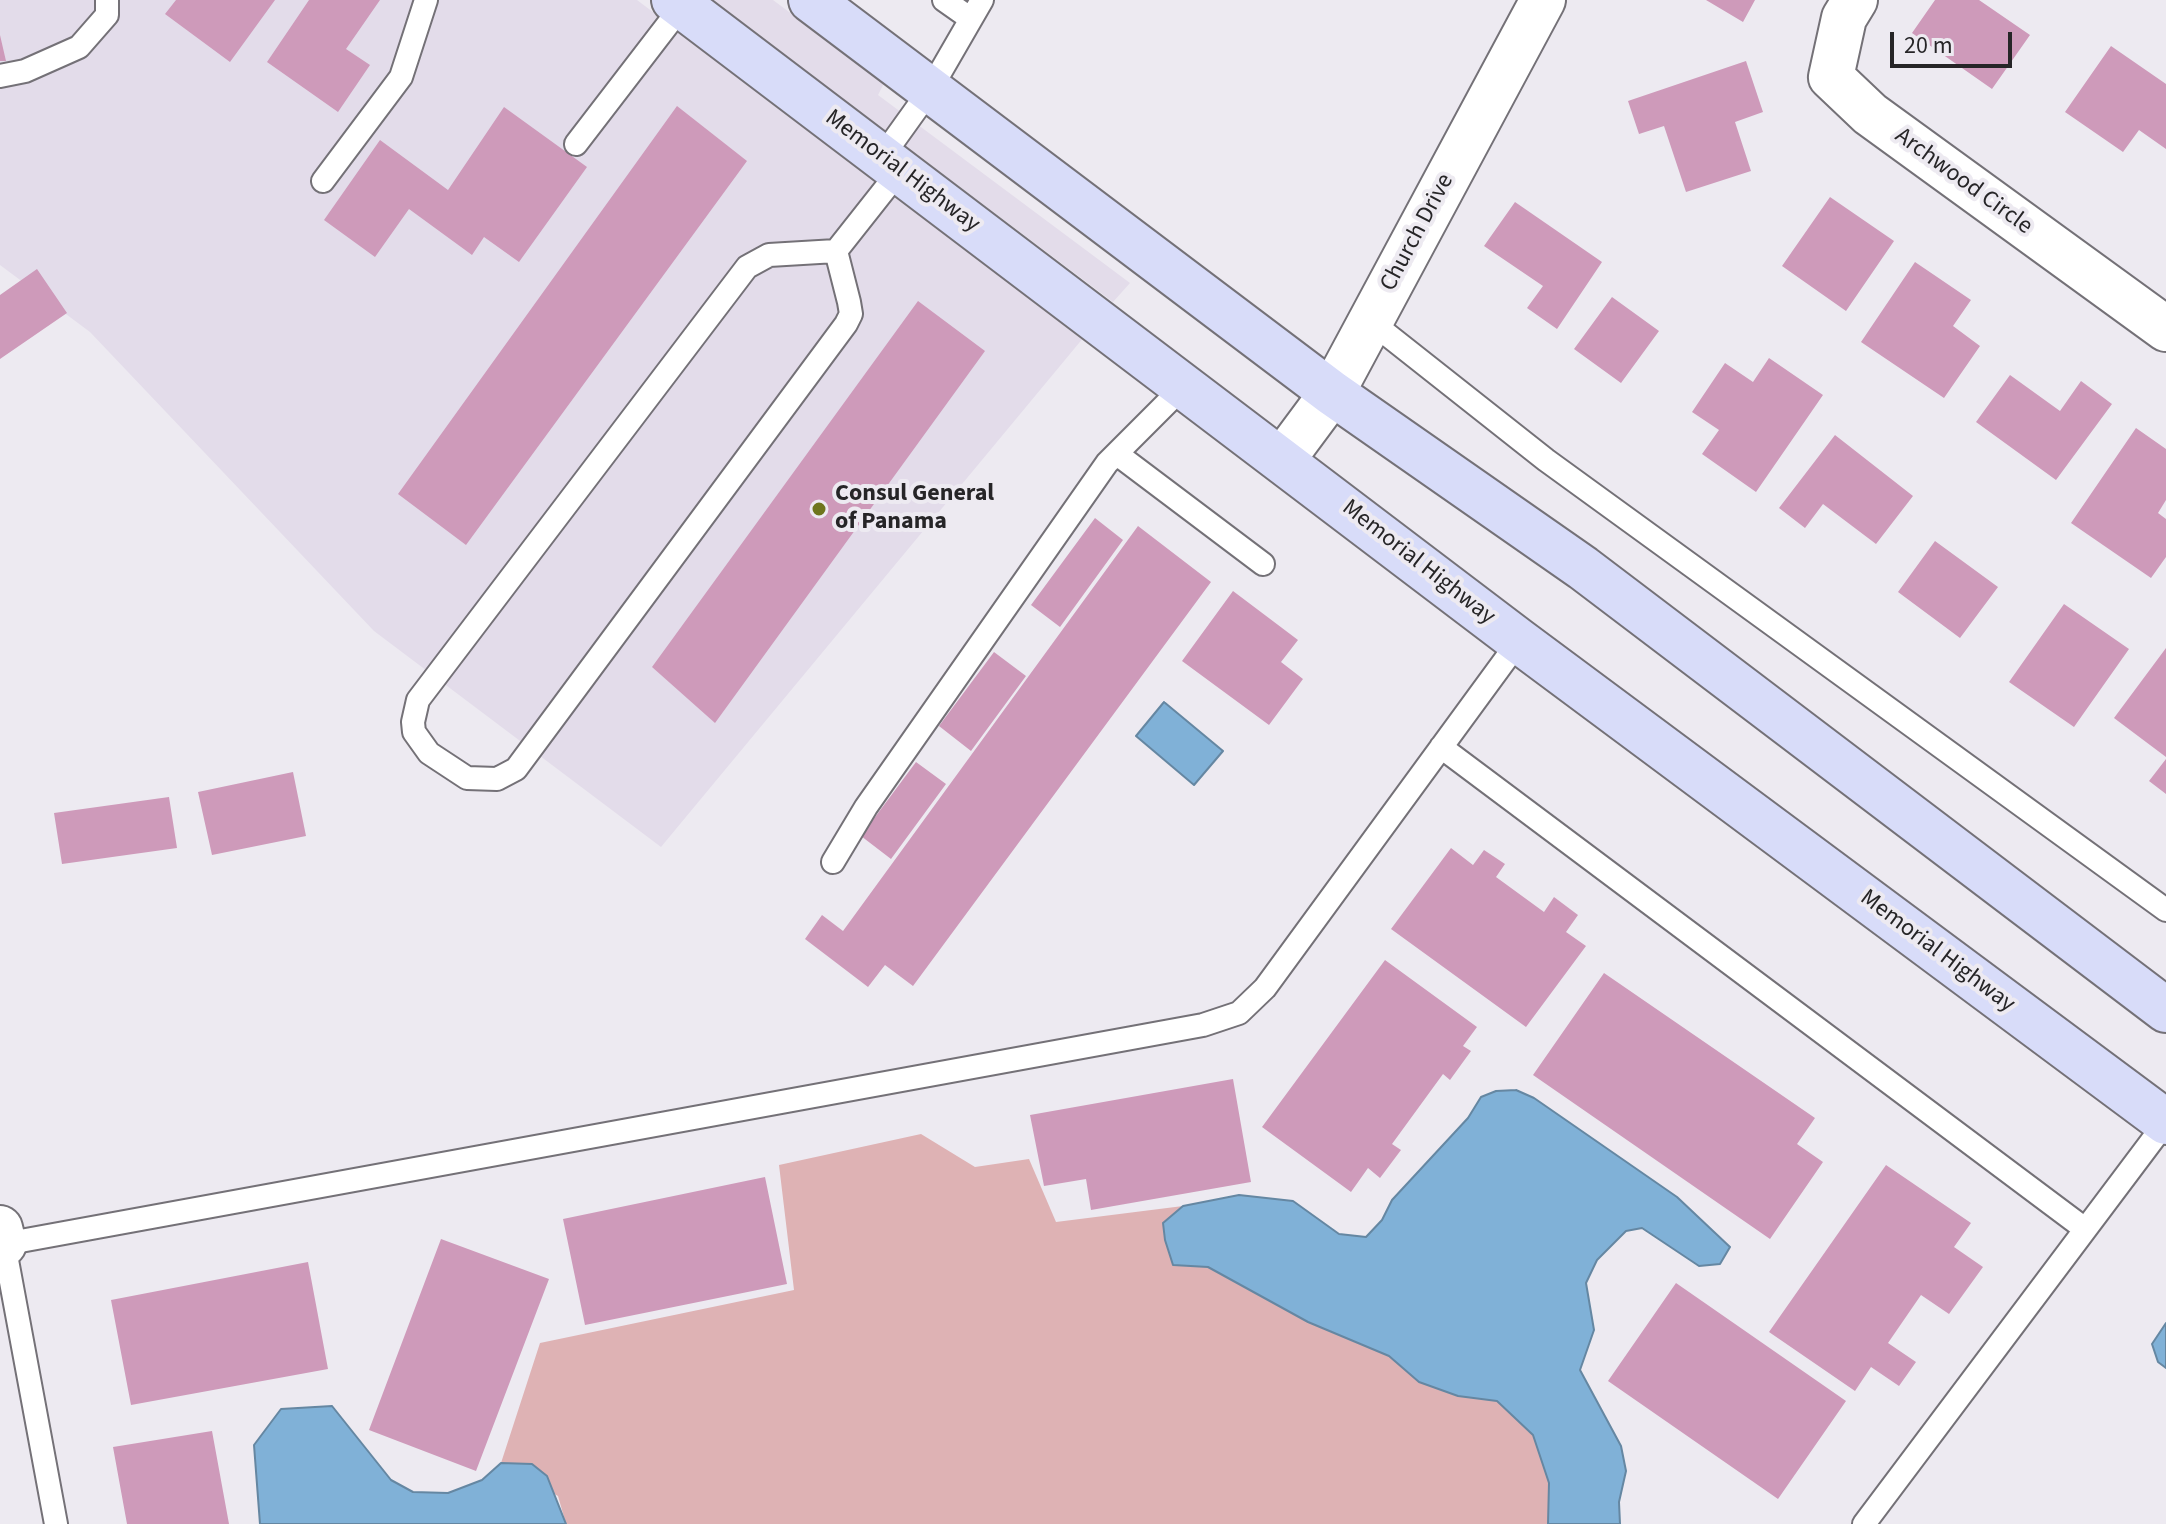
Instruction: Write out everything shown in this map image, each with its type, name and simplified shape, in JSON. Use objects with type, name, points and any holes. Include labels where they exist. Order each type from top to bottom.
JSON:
[{"type":"main road","points":[[811,0],[1332,393],[1583,568],[2166,1010]]},
{"type":"main road","name":"Memorial Highway","points":[[678,3],[1519,641],[2166,1122]]},
{"type":"street","name":"Church Drive","points":[[1283,459],[1332,393],[1543,0]]},
{"type":"street","name":"Archwood Circle","points":[[1855,0],[1844,18],[1831,77],[1870,114],[2166,329]]},
{"type":"lane","points":[[0,76],[25,71],[79,47],[107,15],[107,0]]},
{"type":"lane","points":[[323,181],[401,77],[426,0]]},
{"type":"lane","points":[[836,251],[769,255],[747,267],[418,700],[414,732],[429,753],[467,778],[497,779],[516,769],[846,324],[851,314],[836,251],[891,164],[976,10],[944,0]]},
{"type":"lane","points":[[576,144],[678,3]]},
{"type":"lane","points":[[1370,321],[1546,460],[2166,910]]},
{"type":"lane","points":[[833,862],[866,807],[1117,454],[1185,385]]},
{"type":"lane","points":[[1117,454],[1263,564]]},
{"type":"lane","points":[[56,1524],[2,1236],[1203,1025],[1239,1013],[1265,988],[1519,641]]},
{"type":"lane","points":[[1441,747],[2085,1229]]},
{"type":"lane","points":[[1864,1524],[2166,1122]]},
{"type":"shaded area","points":[[0,0],[637,0],[1084,337],[661,847],[374,631],[90,332],[0,265]]},
{"type":"shaded area","points":[[711,0],[773,0],[884,83],[878,95],[1130,283],[1113,302]]},
{"type":"shaded area","points":[[921,1134],[975,1167],[1029,1159],[1056,1222],[1183,1206],[1163,1223],[1173,1265],[1208,1267],[1308,1322],[1389,1356],[1419,1382],[1458,1396],[1497,1401],[1533,1435],[1549,1483],[1548,1524],[566,1524],[558,1496],[501,1463],[540,1343],[794,1290],[779,1165]]},
{"type":"water","points":[[1164,702],[1223,751],[1194,785],[1136,736]]},
{"type":"water","points":[[1516,1090],[1534,1098],[1677,1197],[1730,1247],[1720,1264],[1699,1266],[1642,1228],[1626,1231],[1597,1260],[1586,1283],[1594,1330],[1580,1370],[1621,1446],[1626,1471],[1619,1502],[1620,1524],[1548,1524],[1549,1483],[1533,1435],[1497,1401],[1458,1396],[1419,1382],[1389,1356],[1308,1322],[1208,1267],[1173,1265],[1165,1240],[1163,1223],[1183,1206],[1239,1195],[1293,1201],[1339,1234],[1366,1237],[1382,1220],[1392,1200],[1468,1118],[1481,1097],[1496,1091]]},
{"type":"water","points":[[2166,1323],[2166,1368],[2158,1362],[2152,1344]]},
{"type":"water","points":[[332,1406],[391,1480],[413,1492],[448,1493],[482,1480],[501,1463],[532,1464],[547,1476],[566,1524],[260,1524],[254,1445],[281,1409]]},
{"type":"building","points":[[176,0],[275,0],[230,62],[165,14]]},
{"type":"building","points":[[309,0],[380,0],[346,49],[370,65],[338,112],[267,62]]},
{"type":"building","points":[[1706,0],[1755,0],[1743,22]]},
{"type":"building","points":[[1935,0],[1979,0],[2030,35],[1992,89],[1912,33]]},
{"type":"building","points":[[0,35],[6,61],[0,61]]},
{"type":"building","points":[[2111,46],[2166,84],[2166,149],[2139,130],[2123,152],[2065,112]]},
{"type":"building","points":[[1746,61],[1763,112],[1735,122],[1751,171],[1686,192],[1664,126],[1639,134],[1628,101]]},
{"type":"building","points":[[677,106],[747,161],[466,545],[398,494]]},
{"type":"building","points":[[504,107],[587,167],[519,262],[484,237],[472,255],[409,209],[375,257],[324,220],[380,140],[448,190]]},
{"type":"building","points":[[1830,197],[1894,241],[1846,311],[1782,266]]},
{"type":"building","points":[[1515,202],[1602,262],[1557,329],[1527,308],[1543,286],[1484,246]]},
{"type":"building","points":[[1915,262],[1971,300],[1953,326],[1980,346],[1944,398],[1861,342]]},
{"type":"building","points":[[37,269],[67,313],[0,359],[0,295]]},
{"type":"building","points":[[1612,297],[1659,331],[1621,383],[1574,349]]},
{"type":"building","name":"Consul General of Panama","points":[[918,301],[985,351],[715,723],[652,667]]},
{"type":"building","points":[[1769,358],[1823,395],[1756,492],[1702,454],[1719,430],[1692,412],[1725,363],[1753,382]]},
{"type":"building","points":[[2010,375],[2060,411],[2081,381],[2112,404],[2056,480],[1976,422]]},
{"type":"building","points":[[2136,428],[2166,449],[2166,500],[2158,513],[2166,519],[2166,557],[2151,578],[2071,523]]},
{"type":"building","points":[[1835,435],[1913,496],[1876,544],[1823,504],[1805,528],[1779,508]]},
{"type":"building","points":[[1095,518],[1123,540],[1060,627],[1031,605]]},
{"type":"building","points":[[1138,526],[1211,582],[913,986],[885,965],[868,987],[805,939],[822,915],[843,931]]},
{"type":"building","points":[[1935,541],[1998,587],[1960,638],[1898,592]]},
{"type":"building","points":[[1233,591],[1298,640],[1281,662],[1303,679],[1269,725],[1182,661]]},
{"type":"building","points":[[2064,604],[2129,649],[2074,727],[2009,682]]},
{"type":"building","points":[[2166,648],[2166,757],[2114,718]]},
{"type":"building","points":[[994,652],[1026,676],[971,751],[939,726]]},
{"type":"building","points":[[2166,759],[2166,794],[2149,781]]},
{"type":"building","points":[[916,762],[946,784],[891,859],[861,836]]},
{"type":"building","points":[[293,772],[306,836],[212,855],[198,792]]},
{"type":"building","points":[[169,797],[177,848],[62,864],[54,813]]},
{"type":"building","points":[[1451,848],[1473,865],[1484,850],[1505,864],[1496,877],[1544,912],[1554,897],[1578,915],[1566,932],[1586,946],[1526,1027],[1391,929]]},
{"type":"building","points":[[1385,960],[1477,1027],[1463,1046],[1471,1051],[1450,1080],[1443,1074],[1392,1144],[1401,1150],[1380,1178],[1368,1168],[1351,1192],[1262,1127]]},
{"type":"building","points":[[1604,973],[1815,1118],[1797,1144],[1823,1162],[1770,1239],[1533,1075]]},
{"type":"building","points":[[1233,1079],[1251,1182],[1091,1210],[1086,1179],[1044,1186],[1030,1115]]},
{"type":"building","points":[[1886,1165],[1971,1223],[1954,1247],[1983,1267],[1949,1314],[1921,1295],[1888,1343],[1916,1362],[1899,1386],[1871,1367],[1855,1391],[1769,1332]]},
{"type":"building","points":[[765,1177],[787,1284],[585,1325],[563,1219]]},
{"type":"building","points":[[441,1239],[549,1279],[476,1471],[369,1430]]},
{"type":"building","points":[[308,1262],[328,1369],[131,1405],[111,1300]]},
{"type":"building","points":[[1676,1283],[1846,1401],[1778,1499],[1608,1381]]},
{"type":"building","points":[[212,1431],[229,1524],[127,1524],[113,1447]]},
{"type":"place","name":"Consul General of Panama","points":[[819,509]]}]
